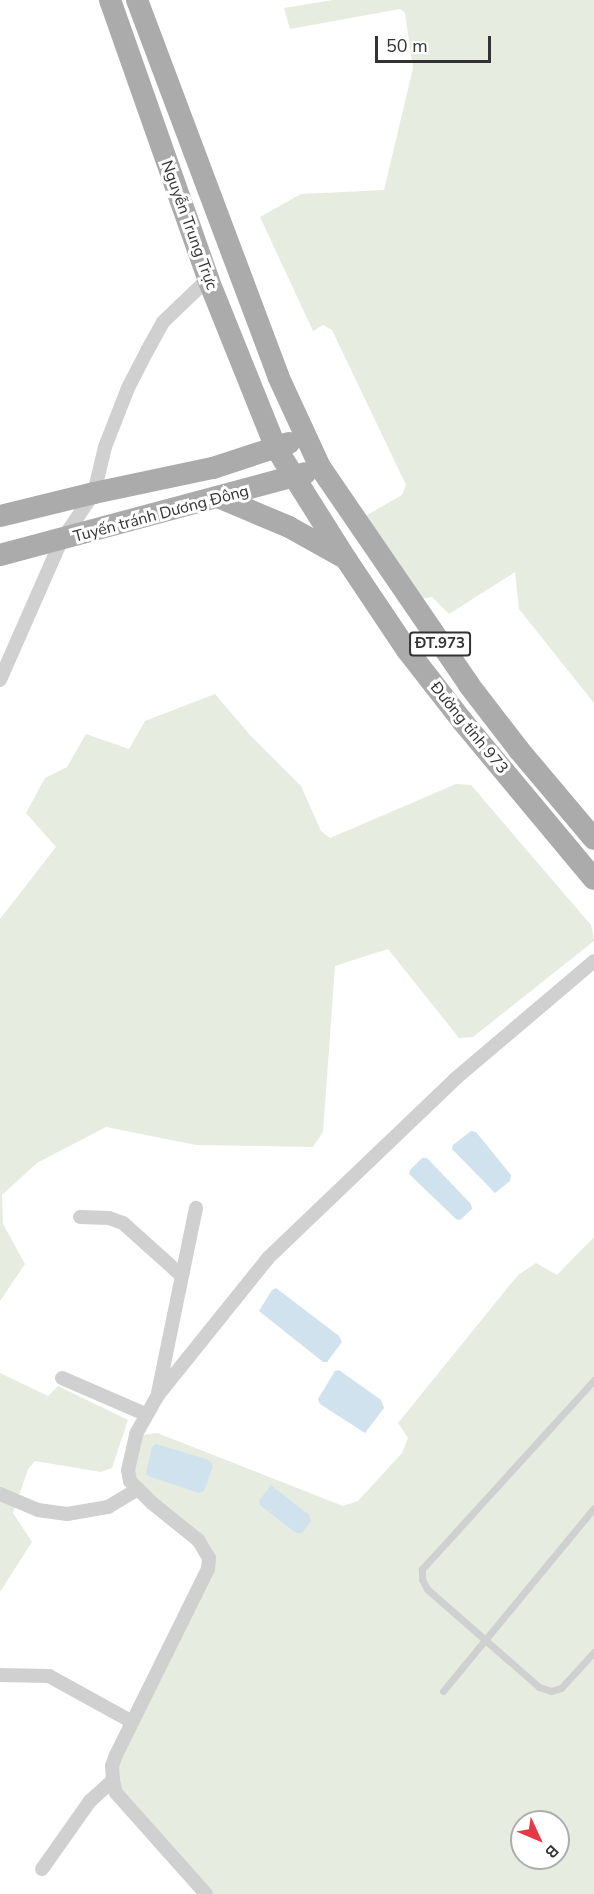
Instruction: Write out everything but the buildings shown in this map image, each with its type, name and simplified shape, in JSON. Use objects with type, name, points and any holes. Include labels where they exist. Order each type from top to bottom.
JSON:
[{"type":"main road","name":"Nguyễn Trung Trực","points":[[110,0],[208,279],[276,448]]},
{"type":"main road","name":"Nguyễn Trung Trực","points":[[137,0],[278,376],[304,437]]},
{"type":"main road","name":"Tuyến tránh Dương Đông","points":[[0,516],[213,468],[304,437]]},
{"type":"main road","name":"Đường tỉnh 973","points":[[304,437],[320,467],[423,622],[519,750],[594,838]]},
{"type":"main road","name":"Đường tỉnh 973","points":[[276,448],[293,478],[407,650],[456,713],[590,874]]},
{"type":"main road","name":"Tuyến tránh Dương Đông","points":[[0,555],[61,541],[293,478],[320,467]]},
{"type":"main road","name":"ĐT.973","points":[[218,497],[289,527],[346,559]]},
{"type":"street","points":[[0,680],[61,541],[94,493],[105,447],[128,388],[147,351],[163,322],[208,279]]},
{"type":"street","points":[[206,1894],[116,1793],[113,1780],[116,1755],[208,1569],[209,1558],[198,1540],[130,1481],[128,1470],[136,1434],[145,1414],[158,1395],[268,1258],[455,1079],[594,961]]},
{"type":"street","points":[[158,1395],[196,1208]]},
{"type":"street","points":[[80,1217],[109,1218],[123,1223],[182,1276]]},
{"type":"street","points":[[62,1377],[145,1414]]},
{"type":"street","points":[[0,1494],[38,1510],[68,1514],[108,1508],[138,1489]]},
{"type":"street","points":[[0,1675],[49,1676],[131,1721]]},
{"type":"street","points":[[42,1869],[90,1801],[113,1780]]},
{"type":"lane","points":[[594,1380],[422,1569],[422,1579],[427,1589],[539,1687],[551,1691],[561,1688],[594,1652]]},
{"type":"lane","points":[[443,1691],[594,1508]]},
{"type":"shaded area","points":[[333,0],[594,0],[594,703],[519,609],[515,572],[449,614],[432,597],[421,599],[364,522],[367,515],[402,495],[406,485],[332,330],[323,325],[313,331],[260,217],[301,194],[384,190],[413,68],[405,13],[400,9],[290,29],[284,8]]},
{"type":"shaded area","points":[[215,694],[250,735],[301,786],[321,831],[330,838],[456,784],[471,785],[591,925],[594,941],[473,1037],[459,1038],[388,949],[335,966],[323,1132],[313,1147],[196,1145],[106,1127],[37,1163],[2,1195],[3,1224],[25,1264],[0,1301],[0,919],[56,847],[26,813],[45,778],[67,767],[86,734],[129,749],[145,721]]},
{"type":"shaded area","points":[[594,1237],[594,1894],[212,1894],[125,1797],[117,1774],[120,1759],[214,1567],[213,1551],[201,1534],[136,1481],[134,1466],[142,1435],[157,1433],[343,1506],[358,1501],[402,1453],[408,1438],[398,1423],[518,1275],[536,1263],[557,1275]]},
{"type":"shaded area","points":[[0,1373],[48,1396],[58,1386],[128,1420],[112,1468],[101,1472],[35,1461],[28,1469],[13,1513],[32,1542],[0,1592]]},
{"type":"water","points":[[471,1131],[476,1132],[511,1175],[510,1181],[495,1193],[452,1149],[453,1145]]},
{"type":"water","points":[[422,1158],[427,1158],[471,1204],[472,1209],[460,1220],[456,1219],[409,1174]]},
{"type":"water","points":[[276,1288],[339,1336],[342,1342],[327,1362],[323,1362],[259,1311],[272,1290]]},
{"type":"water","points":[[339,1370],[381,1400],[384,1408],[365,1433],[320,1404],[318,1399],[335,1371]]},
{"type":"water","points":[[156,1444],[209,1460],[213,1466],[204,1491],[199,1493],[148,1476],[146,1474],[152,1447]]},
{"type":"water","points":[[271,1485],[309,1515],[311,1521],[302,1533],[296,1533],[260,1505],[259,1501]]}]
